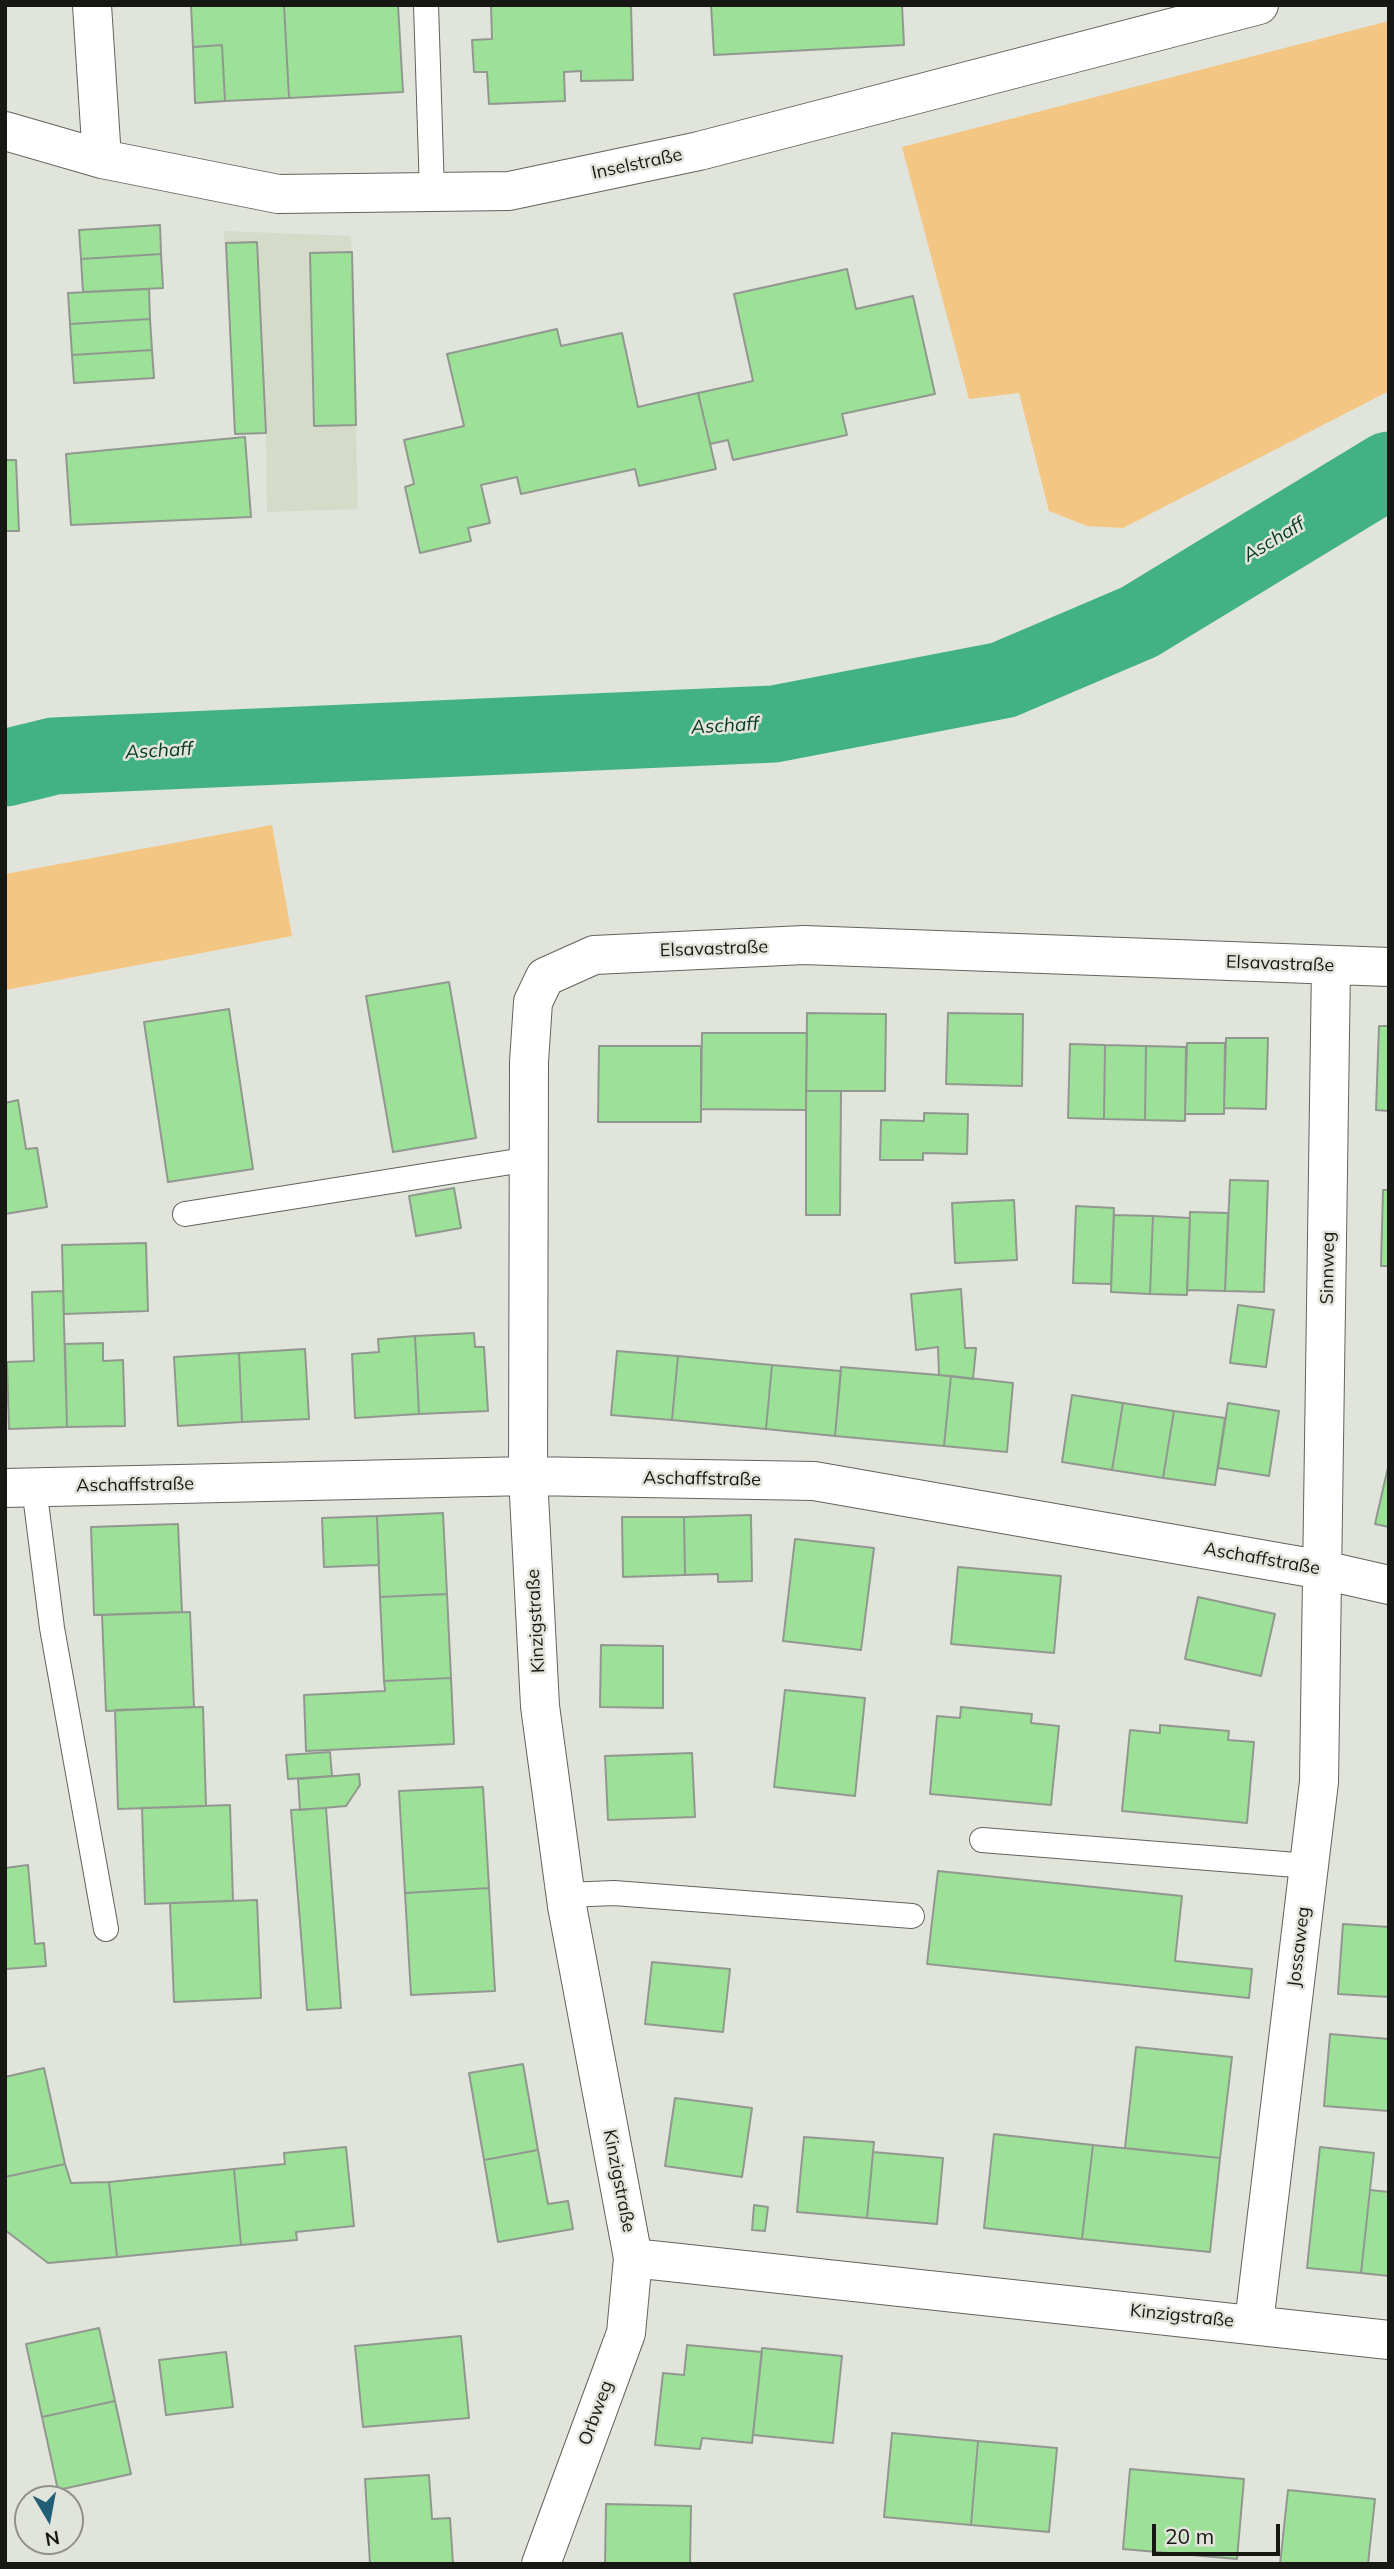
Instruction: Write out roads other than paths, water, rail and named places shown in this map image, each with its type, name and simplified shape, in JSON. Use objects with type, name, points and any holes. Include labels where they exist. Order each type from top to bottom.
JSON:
[{"type":"street","points":[[92,5],[102,159]]},
{"type":"street","name":"Inselstraße","points":[[5,131],[102,159],[278,194],[509,191],[699,151],[1259,5]]},
{"type":"street","name":"Elsavastraße","points":[[528,1476],[528,1062],[533,1002],[545,977],[594,955],[804,945],[1389,967]]},
{"type":"street","name":"Sinnweg","points":[[1323,1570],[1331,966]]},
{"type":"street","name":"Aschaffstraße","points":[[20,1488],[528,1476],[814,1481],[1323,1570],[1389,1584]]},
{"type":"street","name":"Kinzigstraße","points":[[528,1476],[540,1706],[566,1895],[633,2258],[1254,2323],[1389,2340]]},
{"type":"street","name":"Jossaweg","points":[[1254,2323],[1319,1782],[1323,1570]]},
{"type":"street","name":"Orbweg","points":[[541,2564],[626,2333],[633,2258]]},
{"type":"lane","points":[[426,5],[432,192]]},
{"type":"lane","points":[[185,1214],[530,1159]]},
{"type":"lane","points":[[20,1488],[52,1628],[106,1929]]},
{"type":"lane","points":[[982,1840],[1309,1866]]},
{"type":"lane","points":[[566,1895],[614,1893],[912,1916]]},
{"type":"waterway","name":"Aschaff","points":[[5,768],[54,756],[774,724],[1003,680],[1139,622],[1389,470]]}]
